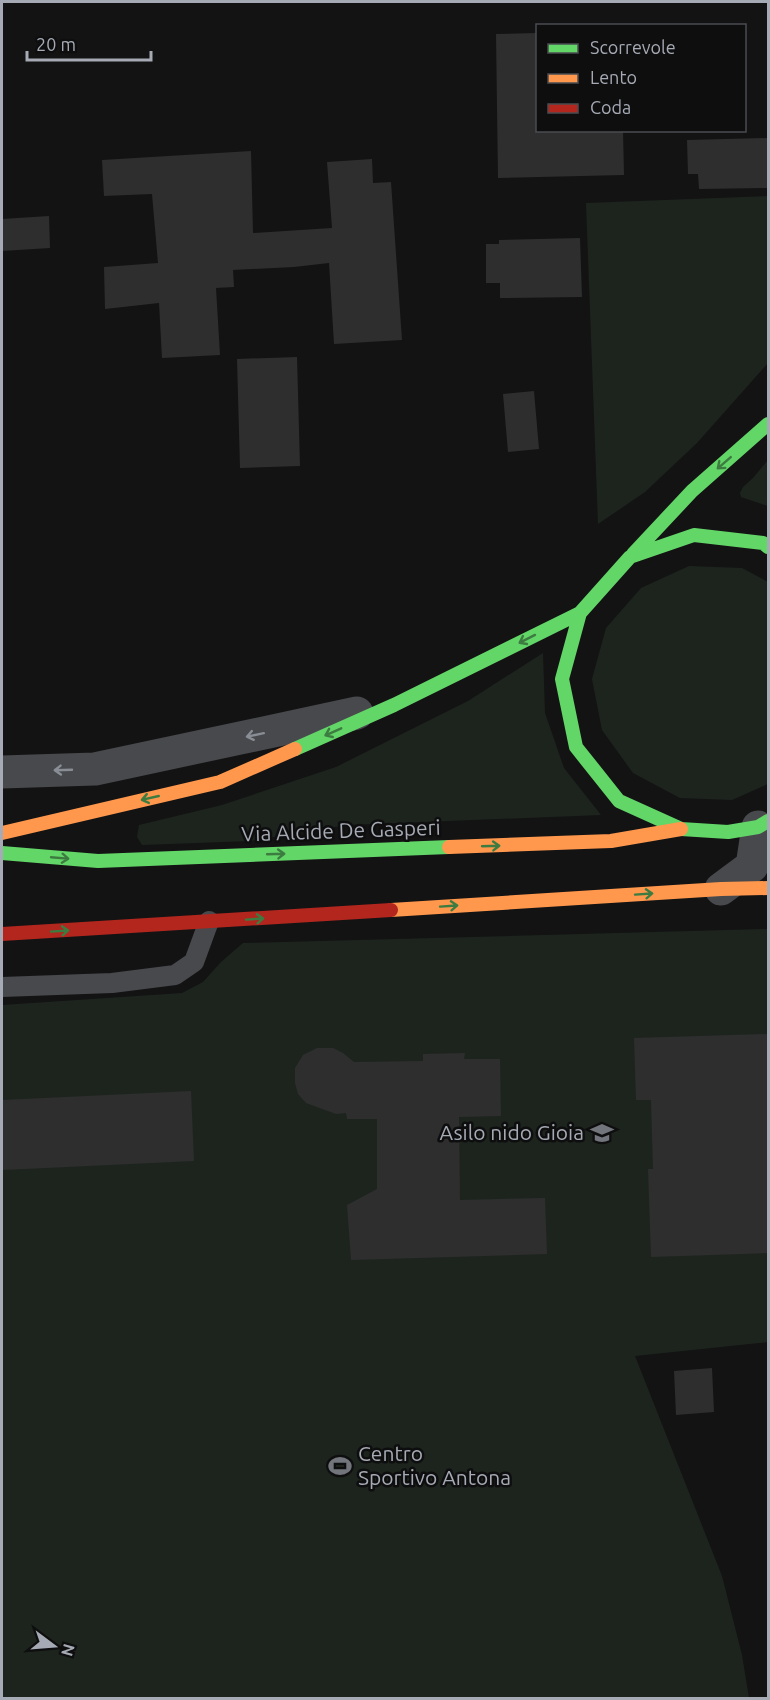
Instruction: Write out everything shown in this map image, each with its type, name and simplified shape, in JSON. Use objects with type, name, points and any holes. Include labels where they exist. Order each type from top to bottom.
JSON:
[{"type":"main road","points":[[630,557],[692,491],[768,424]]},
{"type":"main road","name":"Via Alcide De Gasperi","points":[[2,833],[220,782],[394,705],[579,613],[630,557],[694,535],[763,543],[768,547]]},
{"type":"main road","name":"Via Alcide De Gasperi","points":[[579,613],[562,679],[576,747],[619,801],[681,829]]},
{"type":"main road","name":"Via Alcide De Gasperi","points":[[2,854],[98,861],[611,841],[681,829],[728,832],[763,824]]},
{"type":"main road","points":[[2,934],[721,889],[768,888]]},
{"type":"street","points":[[2,772],[95,769],[394,705]]},
{"type":"street","points":[[721,889],[752,866],[763,824]]},
{"type":"lane","points":[[2,987],[112,983],[175,975],[194,962],[209,921]]},
{"type":"shaded area","points":[[768,196],[768,363],[697,443],[645,492],[598,524],[586,203]]},
{"type":"shaded area","points":[[768,460],[768,506],[741,497],[740,493]]},
{"type":"shaded area","points":[[689,566],[742,568],[768,582],[768,784],[732,800],[680,798],[633,773],[602,730],[592,679],[606,628],[641,588]]},
{"type":"shaded area","points":[[543,653],[545,713],[564,768],[601,815],[347,825],[250,841],[142,845],[137,837],[139,825],[222,805],[336,767],[468,701]]},
{"type":"shaded area","points":[[768,929],[768,1342],[635,1356],[722,1576],[742,1655],[749,1698],[2,1698],[2,1005],[182,993],[203,982],[243,943]]},
{"type":"building","points":[[536,33],[536,132],[623,132],[624,175],[498,178],[496,34]]},
{"type":"building","points":[[768,138],[768,188],[699,189],[698,174],[688,174],[687,140]]},
{"type":"building","points":[[251,151],[253,233],[332,228],[327,162],[372,159],[373,183],[391,182],[402,340],[334,344],[329,263],[233,270],[234,287],[216,288],[220,355],[162,358],[159,303],[105,309],[104,267],[158,263],[152,194],[104,196],[102,160]]},
{"type":"building","points":[[49,216],[50,248],[2,251],[2,219]]},
{"type":"building","points":[[580,238],[582,297],[500,298],[500,283],[486,283],[486,244],[499,244],[499,240]]},
{"type":"building","points":[[297,357],[300,466],[240,468],[237,359]]},
{"type":"building","points":[[534,391],[539,449],[508,452],[503,394]]},
{"type":"building","points":[[768,1034],[768,1253],[651,1257],[648,1169],[653,1169],[651,1100],[636,1100],[634,1038]]},
{"type":"building","points":[[317,1048],[333,1048],[354,1062],[423,1061],[423,1054],[465,1053],[464,1059],[500,1059],[501,1116],[459,1117],[460,1200],[545,1198],[547,1254],[351,1260],[347,1205],[377,1189],[377,1119],[347,1119],[346,1113],[336,1114],[306,1103],[298,1094],[295,1068],[303,1055]]},
{"type":"building","points":[[191,1091],[194,1161],[3,1170],[2,1100]]},
{"type":"building","points":[[712,1368],[714,1412],[676,1415],[674,1371]]},
{"type":"traffic: fast","points":[[633,554],[692,491],[768,424]]},
{"type":"traffic: fast","points":[[768,547],[763,543],[694,535],[630,557],[580,613],[562,679],[576,747],[619,801],[681,829],[728,832],[758,827],[768,821]]},
{"type":"traffic: fast","points":[[295,749],[394,705],[580,613]]},
{"type":"traffic: fast","points":[[2,853],[98,861],[449,847]]},
{"type":"traffic: slow","points":[[2,833],[220,782],[295,749]]},
{"type":"traffic: slow","points":[[449,847],[611,841],[681,829]]},
{"type":"traffic: slow","points":[[391,910],[768,888]]},
{"type":"traffic: jam","points":[[2,934],[391,910]]},
{"type":"place","name":"Asilo nido Gioia","points":[[602,1133]]},
{"type":"place","name":"Centro Sportivo Antona","points":[[340,1466]]}]
